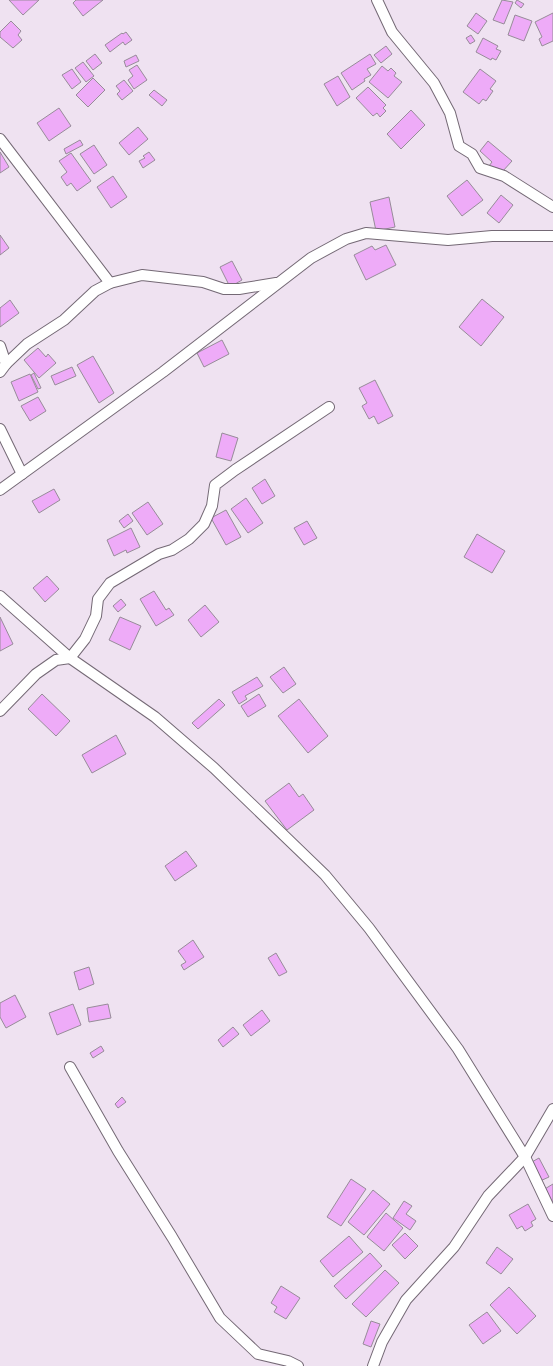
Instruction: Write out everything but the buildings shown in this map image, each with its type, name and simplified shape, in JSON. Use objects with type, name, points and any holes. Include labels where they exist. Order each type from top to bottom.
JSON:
[{"type":"street","points":[[377,0],[392,32],[434,84],[450,113],[459,146],[472,154],[480,168],[504,176],[553,207]]},
{"type":"street","points":[[1,142],[110,283]]},
{"type":"street","points":[[0,490],[163,372],[277,283],[318,254],[346,239],[366,233],[448,240],[492,236],[553,236]]},
{"type":"street","points":[[3,368],[27,344],[64,320],[94,291],[110,283],[142,275],[203,282],[224,289],[239,289],[277,283]]},
{"type":"street","points":[[0,346],[3,368]]},
{"type":"street","points":[[0,711],[36,674],[56,660],[70,658],[96,616],[98,599],[110,583],[159,554],[172,550],[189,540],[204,524],[212,506],[215,485],[329,407]]},
{"type":"street","points":[[0,429],[22,474]]},
{"type":"street","points":[[0,596],[70,658],[155,717],[214,768],[325,875],[369,928],[458,1049],[525,1157],[553,1216]]},
{"type":"street","points":[[70,1067],[118,1151],[220,1318],[258,1354],[288,1361],[298,1366]]},
{"type":"street","points":[[374,1366],[382,1342],[406,1300],[454,1246],[488,1196],[525,1157],[553,1109]]}]
